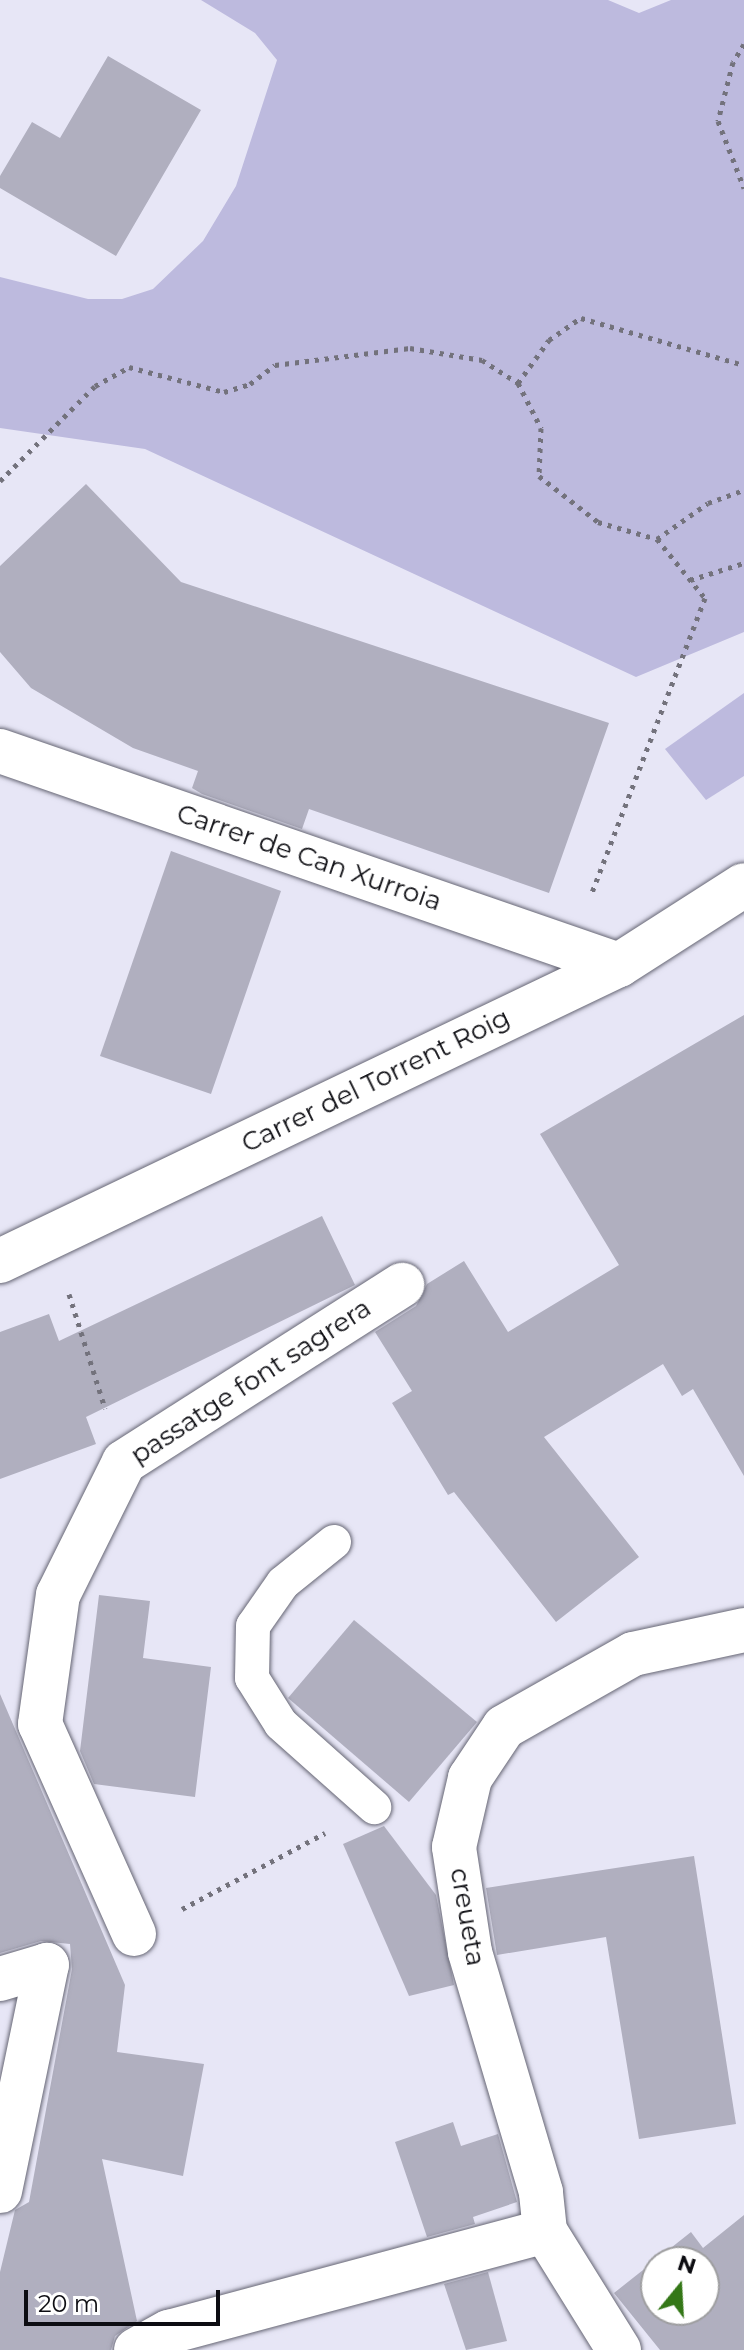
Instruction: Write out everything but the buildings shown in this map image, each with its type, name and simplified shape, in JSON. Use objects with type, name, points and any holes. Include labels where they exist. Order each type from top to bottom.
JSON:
[{"type":"street","name":"Carrer de Can Xurroia","points":[[7,744],[619,965]]},
{"type":"street","name":"Carrer del Torrent Roig","points":[[0,1261],[619,965],[744,885]]},
{"type":"street","name":"passatge font sagrera","points":[[134,1934],[40,1724],[58,1595],[124,1462],[402,1285]]},
{"type":"street","name":"creueta","points":[[619,2350],[545,2231],[541,2192],[470,1952],[454,1847],[470,1778],[504,1727],[633,1654],[744,1630]]},
{"type":"street","points":[[0,1979],[47,1965],[0,2191]]},
{"type":"street","points":[[136,2350],[169,2332],[545,2231]]},
{"type":"lane","points":[[334,1542],[283,1583],[253,1626],[252,1678],[281,1724],[374,1807]]},
{"type":"path","points":[[744,44],[733,62],[718,121],[744,188]]},
{"type":"path","points":[[518,383],[549,340],[581,318],[744,365]]},
{"type":"path","points":[[0,481],[95,386],[129,367],[224,392],[250,384],[275,365],[410,348],[482,360],[518,383],[541,428],[539,476],[598,522],[657,539],[705,598],[571,948]]},
{"type":"path","points":[[657,539],[708,503],[744,490]]},
{"type":"path","points":[[690,580],[744,563]]},
{"type":"path","points":[[78,1286],[67,1296],[124,1462]]},
{"type":"path","points":[[134,1934],[374,1807]]},
{"type":"shaded area","points":[[201,0],[608,0],[639,13],[671,0],[744,0],[744,632],[636,677],[145,449],[0,428],[0,277],[88,299],[122,299],[153,289],[203,241],[236,186],[277,60],[255,33]]},
{"type":"shaded area","points":[[744,693],[744,776],[706,800],[665,749]]}]
